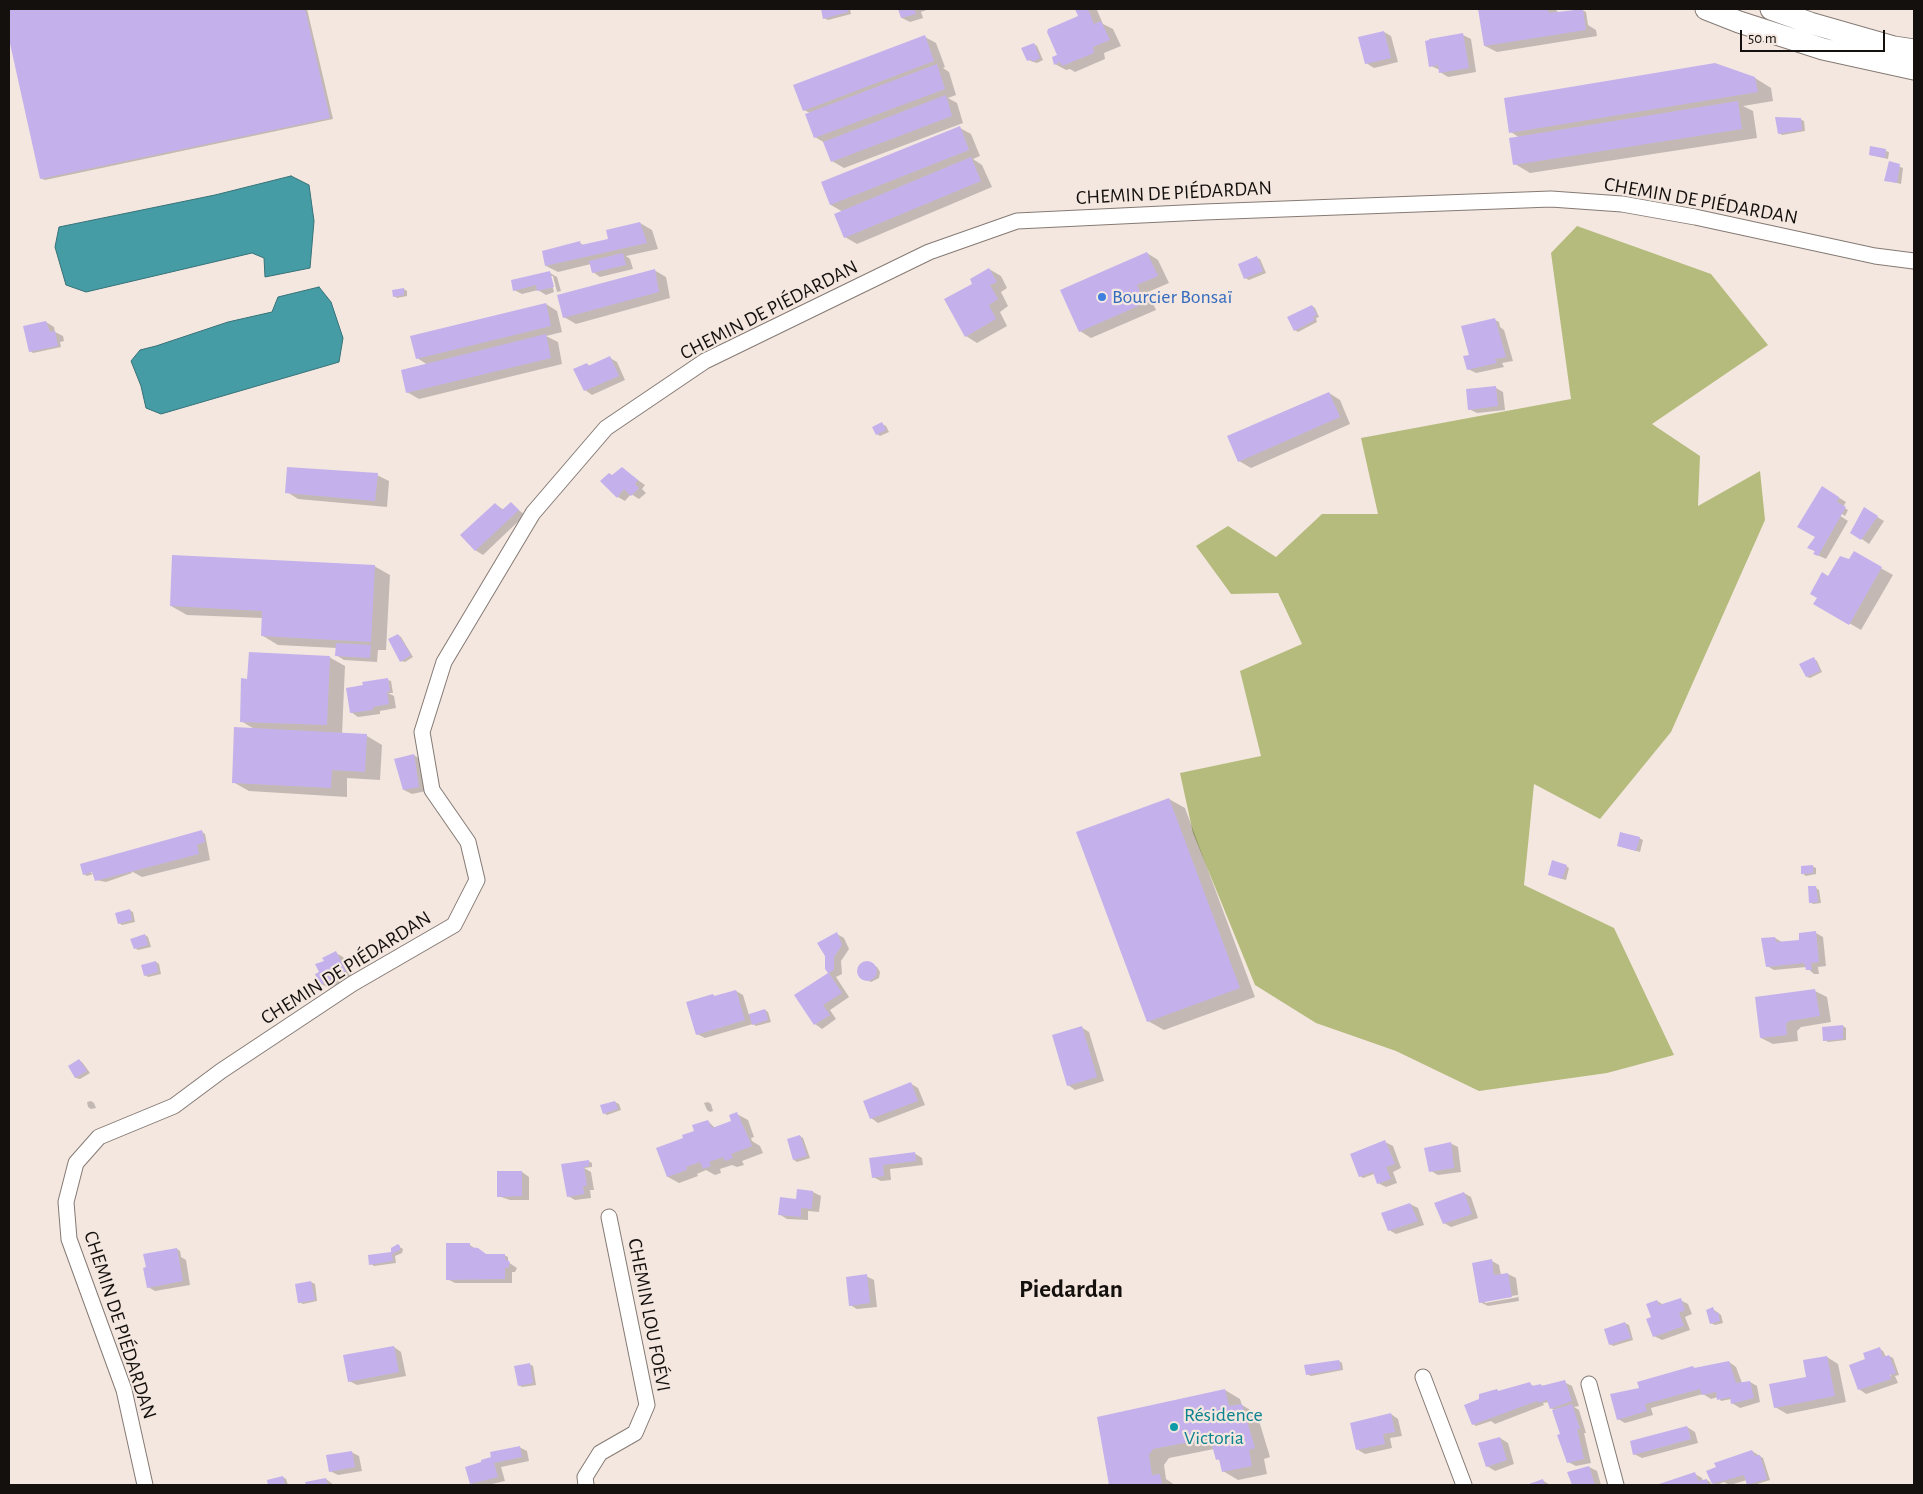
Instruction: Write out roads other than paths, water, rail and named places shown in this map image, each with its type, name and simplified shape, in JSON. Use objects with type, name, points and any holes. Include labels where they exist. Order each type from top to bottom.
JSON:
[{"type":"main road","points":[[1706,9],[1739,22],[1823,49],[1914,69]]},
{"type":"main road","points":[[1771,9],[1810,23],[1914,50]]},
{"type":"street","name":"CHEMIN DE PIÉDARDAN","points":[[146,1485],[124,1390],[69,1239],[66,1202],[76,1163],[99,1137],[174,1106],[221,1071],[352,984],[454,925],[477,880],[468,842],[432,790],[422,732],[444,662],[533,513],[606,428],[705,361],[929,252],[1017,221],[1551,199],[1622,204],[1704,219],[1875,256],[1914,261]]},
{"type":"street","name":"CHEMIN LOU FOÉVI","points":[[586,1485],[585,1477],[600,1453],[635,1433],[647,1406],[609,1217]]},
{"type":"street","points":[[1423,1378],[1464,1485]]},
{"type":"street","points":[[1589,1384],[1616,1485]]},
{"type":"water","points":[[291,176],[309,185],[314,221],[310,268],[265,277],[264,258],[252,253],[86,292],[66,285],[55,247],[59,227],[215,195]]},
{"type":"water","points":[[319,287],[331,302],[343,338],[339,362],[161,414],[146,408],[141,386],[131,361],[140,350],[228,322],[272,312],[278,297]]},
{"type":"place","name":"Bourcier Bonsaï","points":[[1102,297]]},
{"type":"place","name":"Résidence Victoria","points":[[1174,1427]]},
{"type":"district","name":"Piedardan","points":[[1071,1289]]}]
